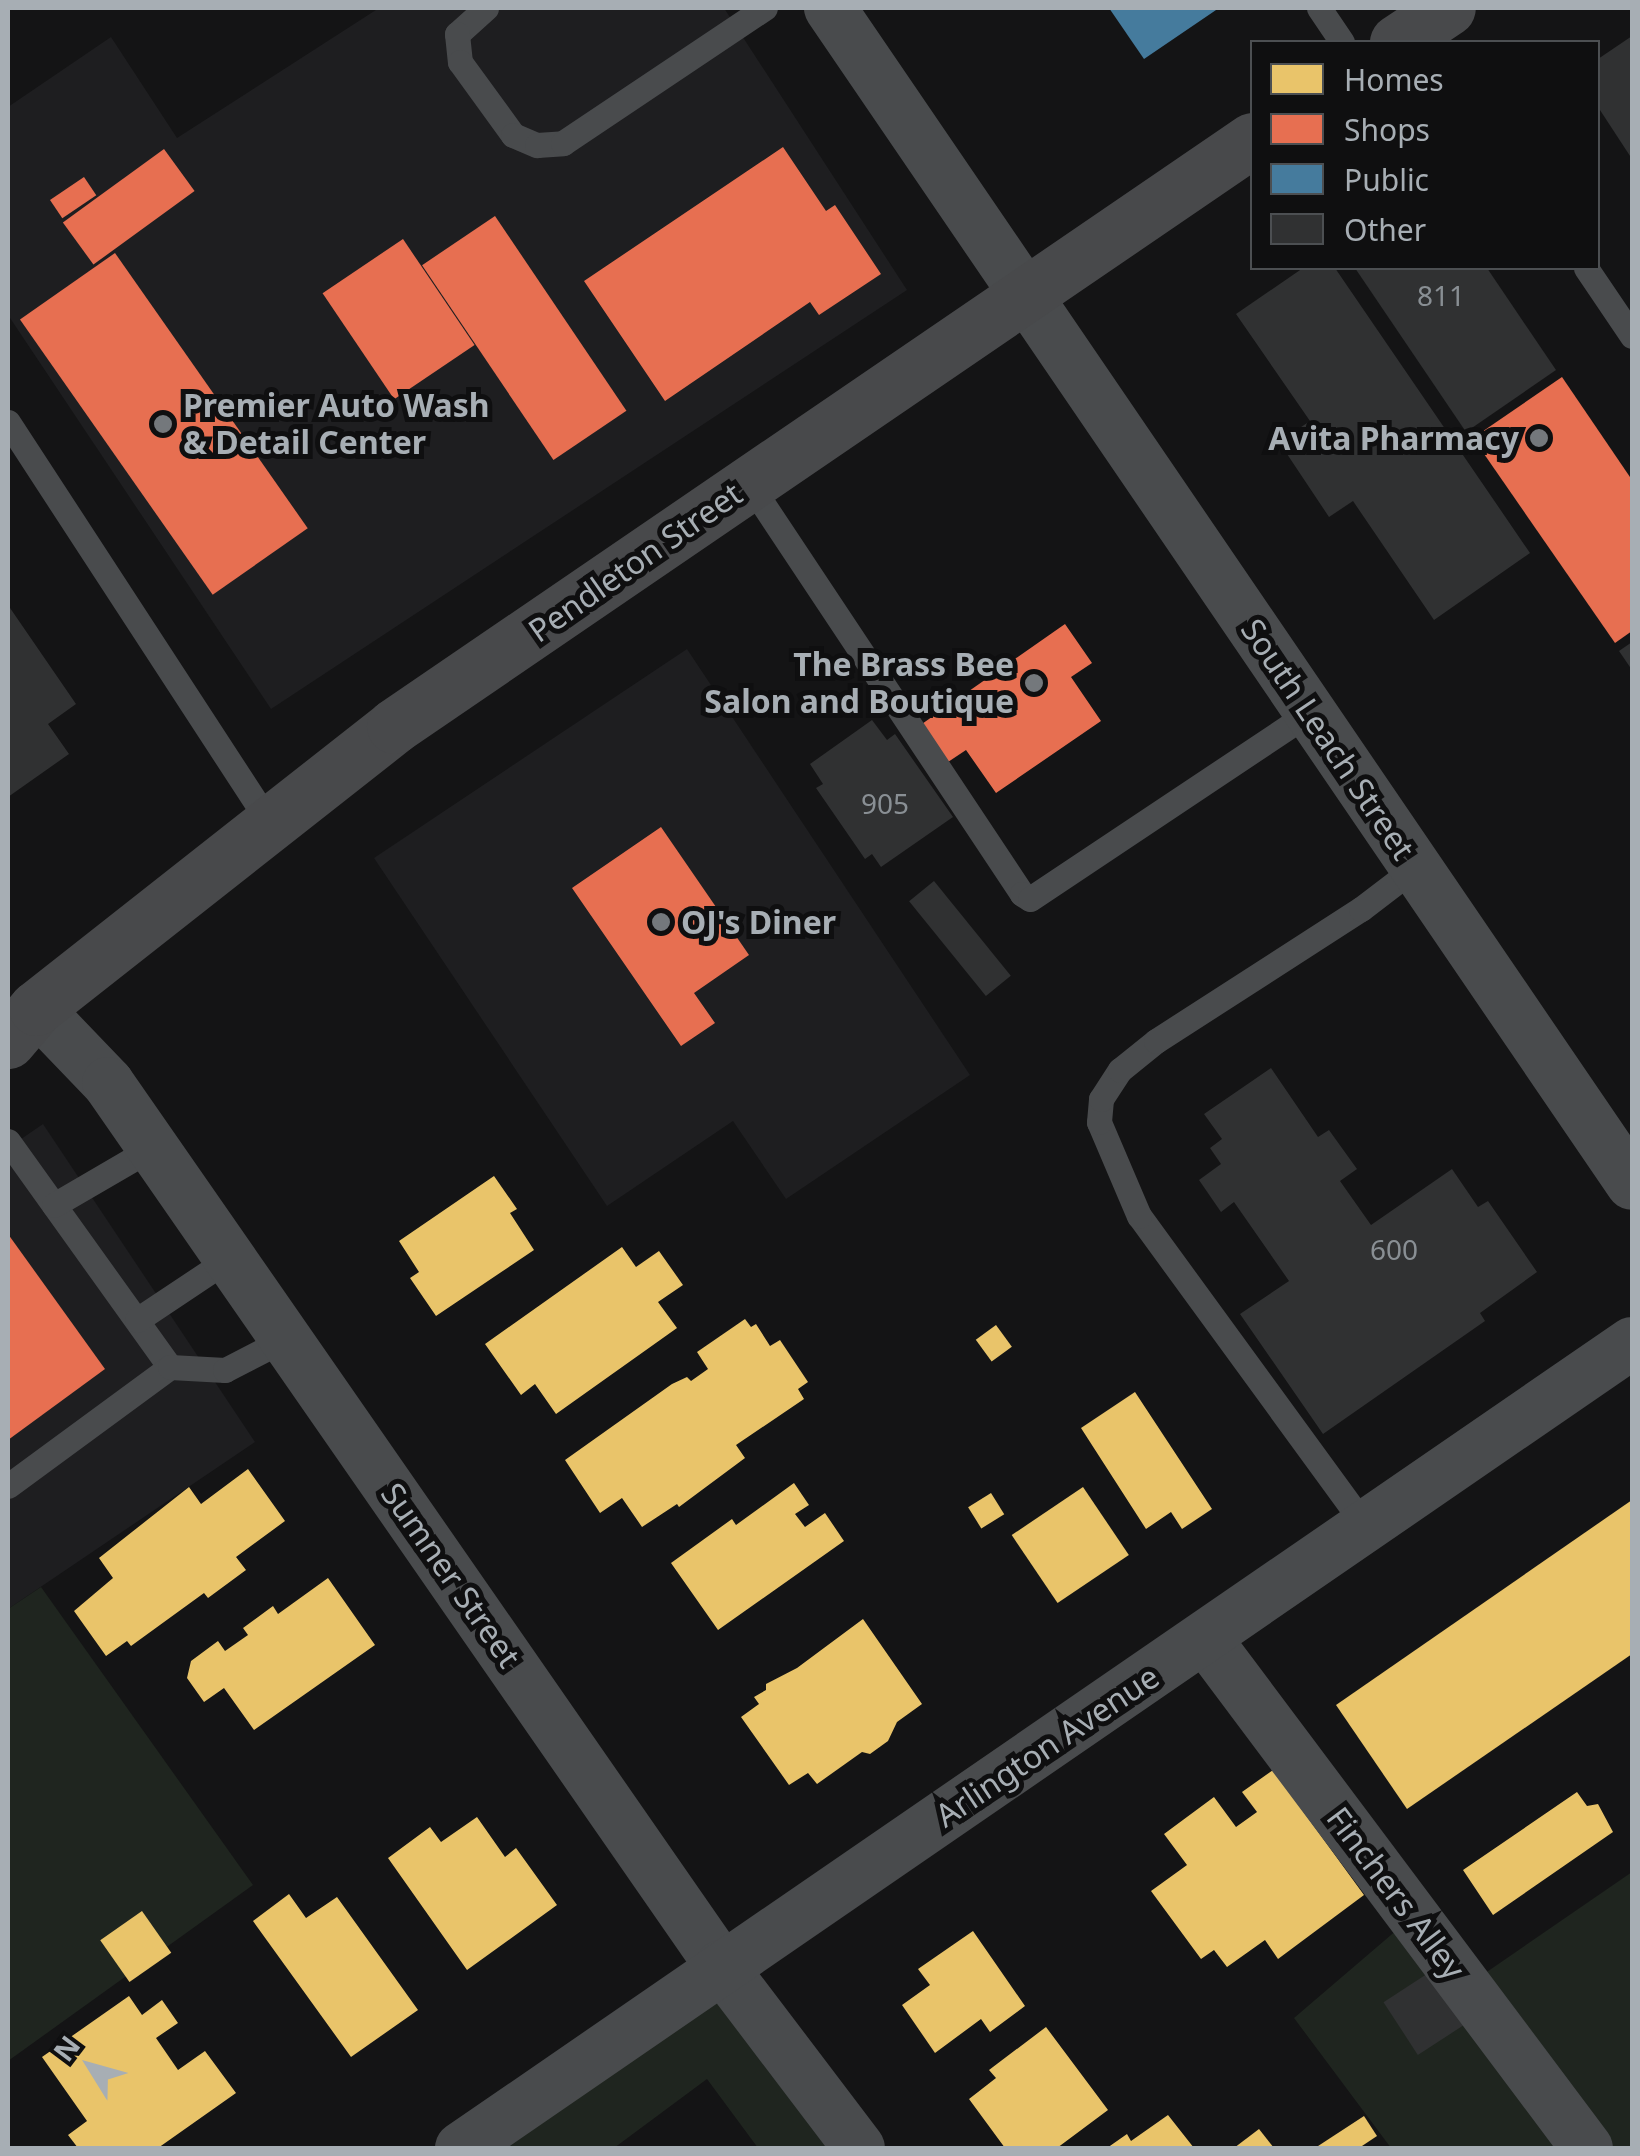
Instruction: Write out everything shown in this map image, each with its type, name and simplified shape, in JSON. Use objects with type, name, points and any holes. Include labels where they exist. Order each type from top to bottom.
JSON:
[{"type":"main road","name":"Pendleton Street","points":[[17,1021],[394,726],[1250,141]]},
{"type":"street","name":"South Leach Street","points":[[830,8],[1632,1184]]},
{"type":"street","name":"Sumner Street","points":[[17,1021],[108,1084],[721,1966],[859,2148]]},
{"type":"street","name":"Arlington Avenue","points":[[461,2148],[1632,1343]]},
{"type":"street","name":"Finchers Alley","points":[[1205,1638],[1588,2148]]},
{"type":"lane","points":[[486,8],[457,34],[460,62],[512,135],[537,145],[563,143],[766,8]]},
{"type":"lane","points":[[1318,8],[1341,40]]},
{"type":"lane","points":[[1587,270],[1632,336]]},
{"type":"lane","points":[[8,422],[270,824]]},
{"type":"lane","points":[[749,483],[1011,878],[1030,899],[1310,712]]},
{"type":"lane","points":[[1366,1528],[1140,1216],[1099,1122],[1101,1099],[1120,1070],[1156,1040],[1360,909],[1416,868]]},
{"type":"lane","points":[[8,1141],[170,1366]]},
{"type":"lane","points":[[54,1205],[152,1148]]},
{"type":"lane","points":[[137,1320],[230,1258]]},
{"type":"lane","points":[[8,1486],[170,1366],[225,1370],[287,1338]]},
{"type":"shaded area","points":[[379,8],[724,8],[907,290],[271,709],[8,315],[8,107],[111,37],[177,138]]},
{"type":"shaded area","points":[[687,649],[970,1075],[786,1199],[733,1121],[607,1206],[374,858]]},
{"type":"shaded area","points":[[43,1124],[255,1442],[8,1609],[8,1148]]},
{"type":"shaded area","points":[[41,1587],[253,1885],[8,2061],[8,1609]]},
{"type":"shaded area","points":[[1632,1872],[1632,2148],[1391,2148],[1294,2018],[1426,1905],[1478,1978]]},
{"type":"shaded area","points":[[748,1963],[879,2148],[758,2148],[707,2079],[614,2148],[476,2148]]},
{"type":"building: Homes","points":[[494,1176],[517,1209],[510,1213],[534,1250],[436,1316],[410,1278],[419,1272],[399,1241]]},
{"type":"building: Homes","points":[[622,1247],[636,1267],[659,1251],[683,1285],[658,1302],[677,1328],[556,1414],[535,1384],[521,1395],[485,1344]]},
{"type":"building: Homes","points":[[745,1319],[751,1327],[756,1324],[770,1346],[780,1340],[808,1382],[798,1389],[804,1399],[736,1445],[745,1458],[679,1507],[677,1504],[642,1527],[622,1498],[600,1513],[565,1460],[672,1384],[687,1377],[691,1381],[708,1369],[697,1352]]},
{"type":"building: Homes","points":[[996,1325],[1012,1347],[992,1362],[976,1340]]},
{"type":"building: Homes","points":[[1135,1392],[1212,1509],[1182,1529],[1171,1512],[1146,1529],[1081,1428]]},
{"type":"building: Homes","points":[[248,1469],[285,1521],[236,1557],[246,1570],[208,1598],[204,1593],[131,1646],[127,1641],[106,1656],[74,1611],[113,1578],[99,1558],[189,1487],[201,1504]]},
{"type":"building: Homes","points":[[794,1483],[809,1505],[795,1514],[805,1527],[825,1513],[844,1541],[718,1630],[671,1563],[732,1519],[736,1525]]},
{"type":"building: Homes","points":[[1083,1487],[1129,1555],[1058,1603],[1012,1535]]},
{"type":"building: Homes","points":[[991,1493],[1004,1514],[981,1529],[968,1507]]},
{"type":"building: Homes","points":[[1632,1500],[1632,1654],[1407,1809],[1336,1705]]},
{"type":"building: Homes","points":[[328,1578],[375,1645],[254,1730],[224,1688],[204,1702],[187,1678],[191,1661],[218,1641],[225,1651],[248,1635],[243,1628],[273,1606],[278,1614]]},
{"type":"building: Homes","points":[[863,1619],[922,1704],[897,1722],[888,1741],[870,1754],[862,1752],[817,1784],[808,1773],[789,1785],[741,1717],[759,1704],[754,1697],[766,1690],[766,1684],[797,1668]]},
{"type":"building: Homes","points":[[1273,1770],[1364,1895],[1278,1959],[1265,1940],[1227,1967],[1214,1950],[1201,1959],[1151,1891],[1187,1865],[1164,1834],[1214,1797],[1236,1827],[1257,1812],[1242,1792]]},
{"type":"building: Homes","points":[[1577,1792],[1587,1806],[1598,1804],[1613,1832],[1493,1915],[1463,1870]]},
{"type":"building: Homes","points":[[477,1817],[505,1857],[516,1848],[557,1905],[467,1970],[388,1858],[430,1827],[441,1842]]},
{"type":"building: Homes","points":[[289,1894],[306,1918],[337,1897],[418,2010],[351,2057],[253,1921]]},
{"type":"building: Homes","points":[[142,1911],[171,1953],[129,1982],[100,1940]]},
{"type":"building: Homes","points":[[973,1931],[1025,2006],[990,2032],[981,2019],[935,2053],[902,2005],[930,1985],[918,1969]]},
{"type":"building: Homes","points":[[129,1996],[142,2015],[162,2000],[178,2023],[156,2038],[178,2070],[205,2051],[236,2093],[158,2148],[78,2148],[68,2135],[87,2121],[42,2057]]},
{"type":"building: Homes","points":[[1046,2027],[1108,2110],[1057,2148],[1005,2148],[969,2099],[996,2078],[989,2070]]},
{"type":"building: Homes","points":[[1168,2115],[1194,2148],[1107,2148],[1127,2134],[1131,2141]]},
{"type":"building: Homes","points":[[1364,2116],[1377,2136],[1359,2148],[1315,2148]]},
{"type":"building: Homes","points":[[1259,2129],[1274,2148],[1234,2148]]},
{"type":"building: Shops","points":[[783,147],[826,211],[835,205],[881,274],[819,315],[810,302],[665,401],[584,281]]},
{"type":"building: Shops","points":[[164,149],[195,191],[93,265],[63,222]]},
{"type":"building: Shops","points":[[84,177],[96,195],[62,218],[50,200]]},
{"type":"building: Shops","points":[[495,216],[626,411],[553,460],[422,265]]},
{"type":"building: Shops","points":[[403,239],[475,345],[394,399],[323,293]]},
{"type":"building: Shops","name":"Premier Auto Wash & Detail Center","points":[[115,253],[308,528],[213,595],[20,320]]},
{"type":"building: Shops","points":[[1562,377],[1632,480],[1632,631],[1615,643],[1473,438]]},
{"type":"building: Shops","points":[[1065,624],[1092,663],[1071,677],[1101,721],[996,793],[966,750],[945,764],[919,726]]},
{"type":"building: Shops","name":"OJ's Diner","points":[[661,827],[749,955],[694,993],[715,1023],[681,1046],[572,888]]},
{"type":"building: Shops","points":[[8,1234],[105,1369],[8,1440]]},
{"type":"building: Public","points":[[1109,8],[1219,8],[1144,59]]},
{"type":"building: Other","points":[[1632,36],[1632,159],[1600,110],[1600,58]]},
{"type":"building: Other","points":[[1300,270],[1336,270],[1530,553],[1434,620],[1353,501],[1329,517],[1279,442],[1310,421],[1236,314]]},
{"type":"building: Other","points":[[1356,270],[1488,270],[1556,370],[1466,432]]},
{"type":"building: Other","points":[[8,605],[76,704],[48,724],[69,754],[8,797]]},
{"type":"building: Other","points":[[1632,642],[1632,670],[1619,651]]},
{"type":"building: Other","points":[[872,720],[887,740],[895,734],[953,817],[881,867],[872,854],[865,859],[816,788],[823,784],[810,764]]},
{"type":"building: Other","points":[[934,881],[1011,976],[986,996],[909,901]]},
{"type":"building: Other","points":[[1271,1068],[1318,1137],[1329,1130],[1357,1169],[1340,1181],[1371,1225],[1452,1169],[1478,1207],[1488,1201],[1537,1272],[1480,1313],[1485,1321],[1323,1434],[1240,1314],[1289,1281],[1234,1202],[1221,1212],[1199,1180],[1221,1164],[1210,1148],[1222,1139],[1204,1114]]},
{"type":"building: Other","points":[[1433,1970],[1467,2023],[1418,2055],[1384,2002]]},
{"type":"place","name":"Premier Auto Wash & Detail Center","points":[[163,424]]},
{"type":"place","name":"Avita Pharmacy","points":[[1539,438]]},
{"type":"place","name":"The Brass Bee Salon and Boutique","points":[[1034,683]]},
{"type":"place","name":"OJ's Diner","points":[[661,922]]}]
